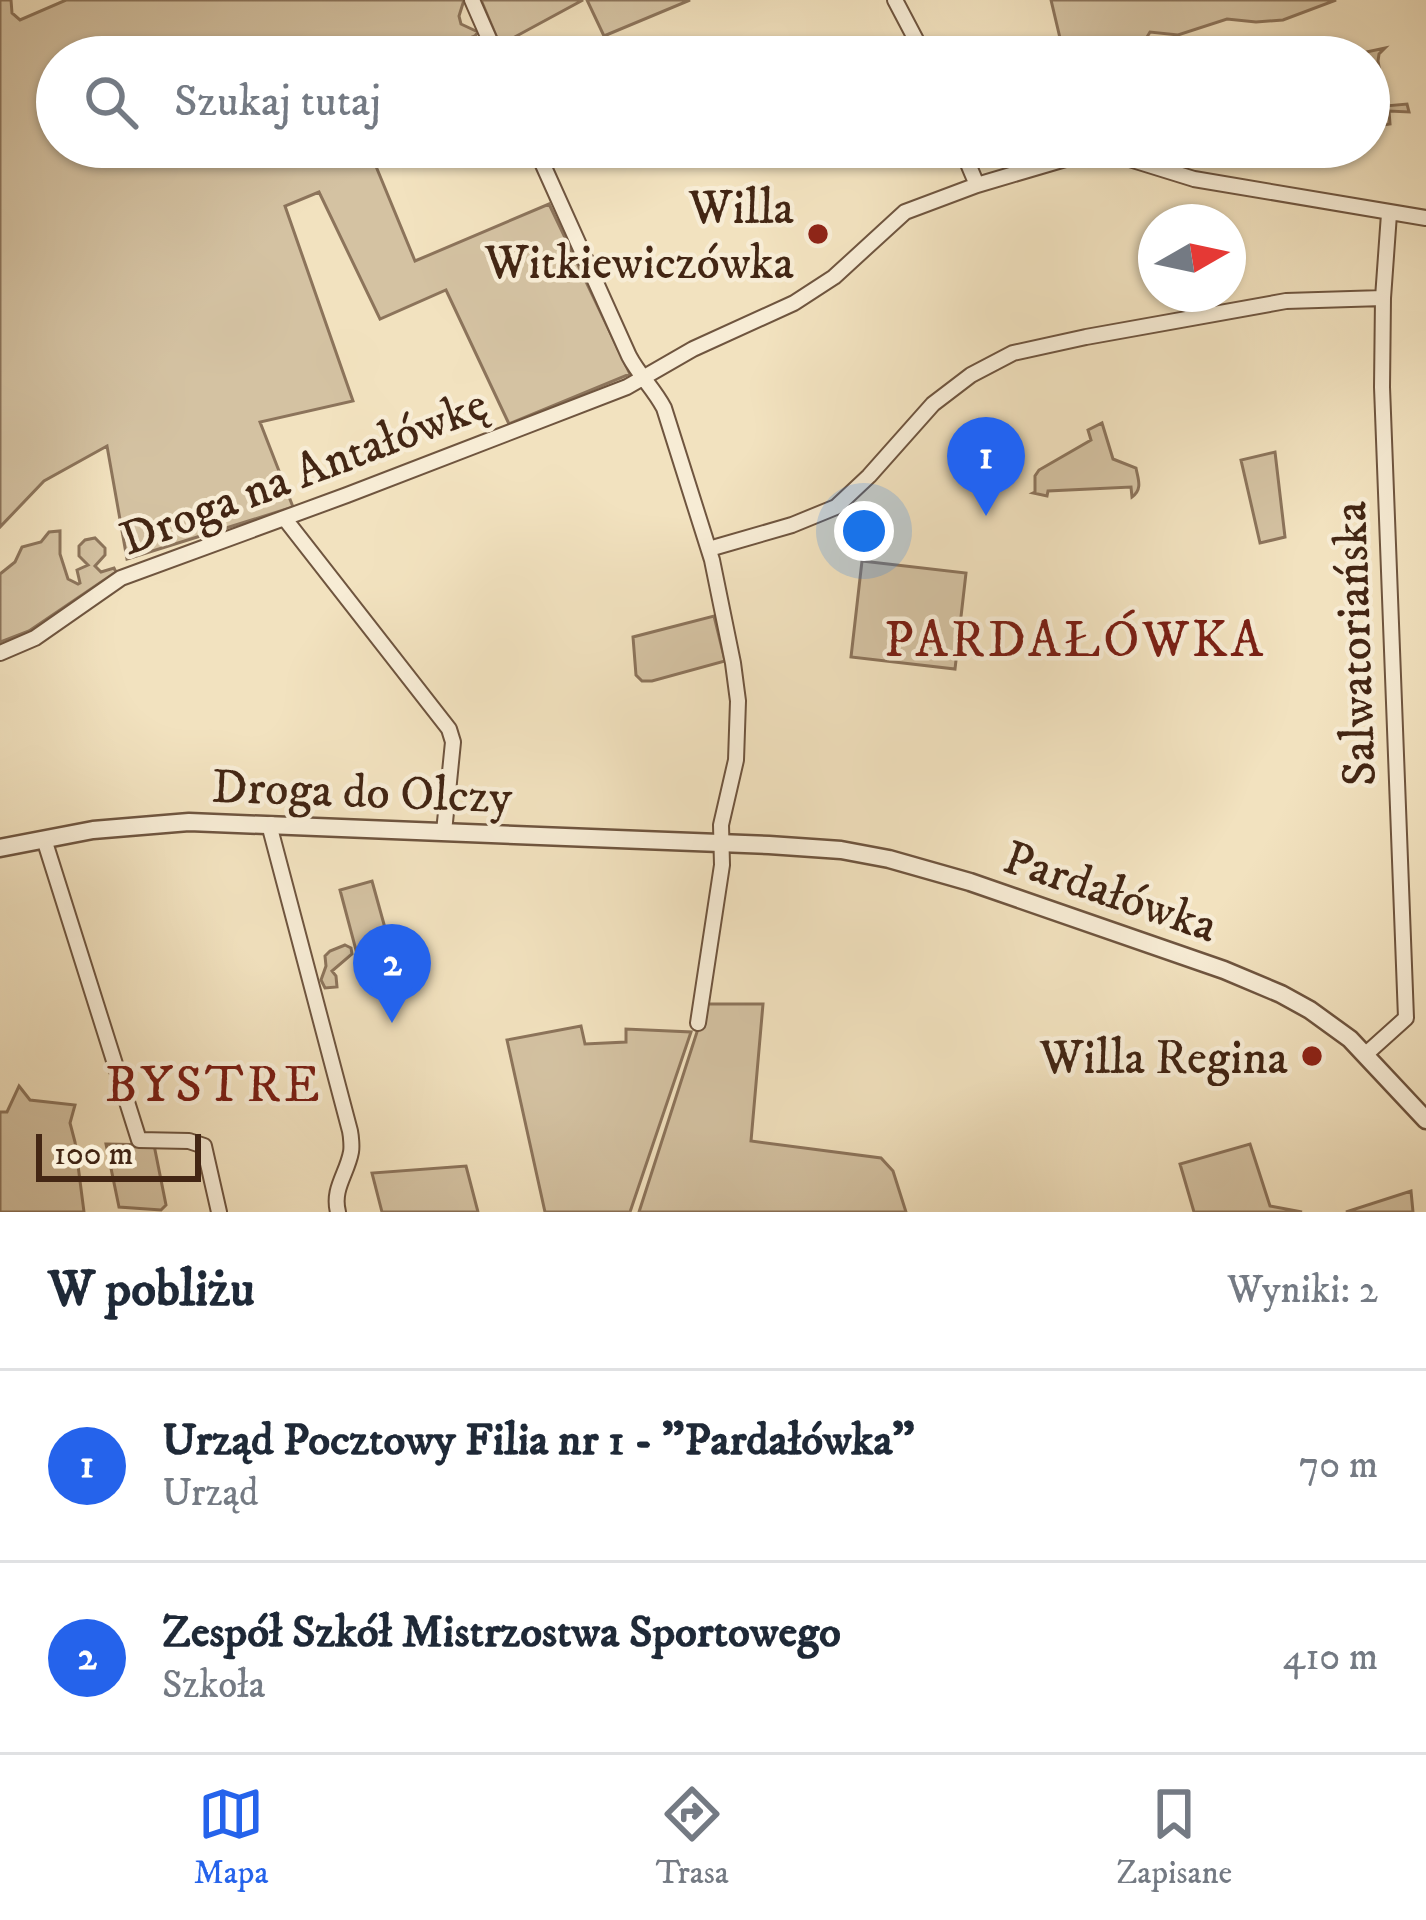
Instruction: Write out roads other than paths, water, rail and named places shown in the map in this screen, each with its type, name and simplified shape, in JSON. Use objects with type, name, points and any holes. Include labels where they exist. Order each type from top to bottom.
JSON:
[{"type":"street","points":[[472,0],[488,36]]},
{"type":"street","points":[[895,0],[914,36]]},
{"type":"street","points":[[544,168],[632,362],[664,408],[709,549],[733,663],[737,748],[722,825],[722,866],[698,1023]]},
{"type":"street","points":[[970,168],[977,185]]},
{"type":"street","name":"Droga na Antałówkę","points":[[0,653],[35,638],[121,578],[577,408],[642,378],[794,303],[834,277],[905,212],[1037,168]]},
{"type":"street","name":"Droga na Antałówkę","points":[[1158,168],[1194,179],[1426,218]]},
{"type":"street","name":"Salwatoriańska","points":[[1366,1054],[1406,1018],[1382,387],[1389,214]]},
{"type":"street","points":[[709,549],[836,507],[931,406],[970,375],[1013,353],[1286,302],[1383,298]]},
{"type":"street","points":[[285,519],[449,729],[453,742],[444,832]]},
{"type":"street","name":"Droga do Olczy","points":[[0,848],[160,823],[722,843]]},
{"type":"street","points":[[271,824],[350,1131],[352,1150],[338,1184],[338,1212]]},
{"type":"street","points":[[44,839],[139,1140],[189,1141],[204,1146],[219,1212]]},
{"type":"street","name":"Pardałówka","points":[[722,843],[841,850],[889,859],[970,882],[1224,970],[1328,1021],[1366,1054],[1426,1120]]},
{"type":"place","name":"Willa Witkiewiczówka","points":[[818,234]]},
{"type":"place","name":"Urząd Pocztowy Filia nr 1 - \"Pardałówka\"","points":[[986,516]]},
{"type":"place","name":"Zespół Szkół Mistrzostwa Sportowego","points":[[392,1023]]},
{"type":"place","name":"Willa Regina","points":[[1312,1056]]},
{"type":"district","name":"PARDAŁÓWKA","points":[[1075,638]]},
{"type":"district","name":"BYSTRE","points":[[214,1083]]}]
